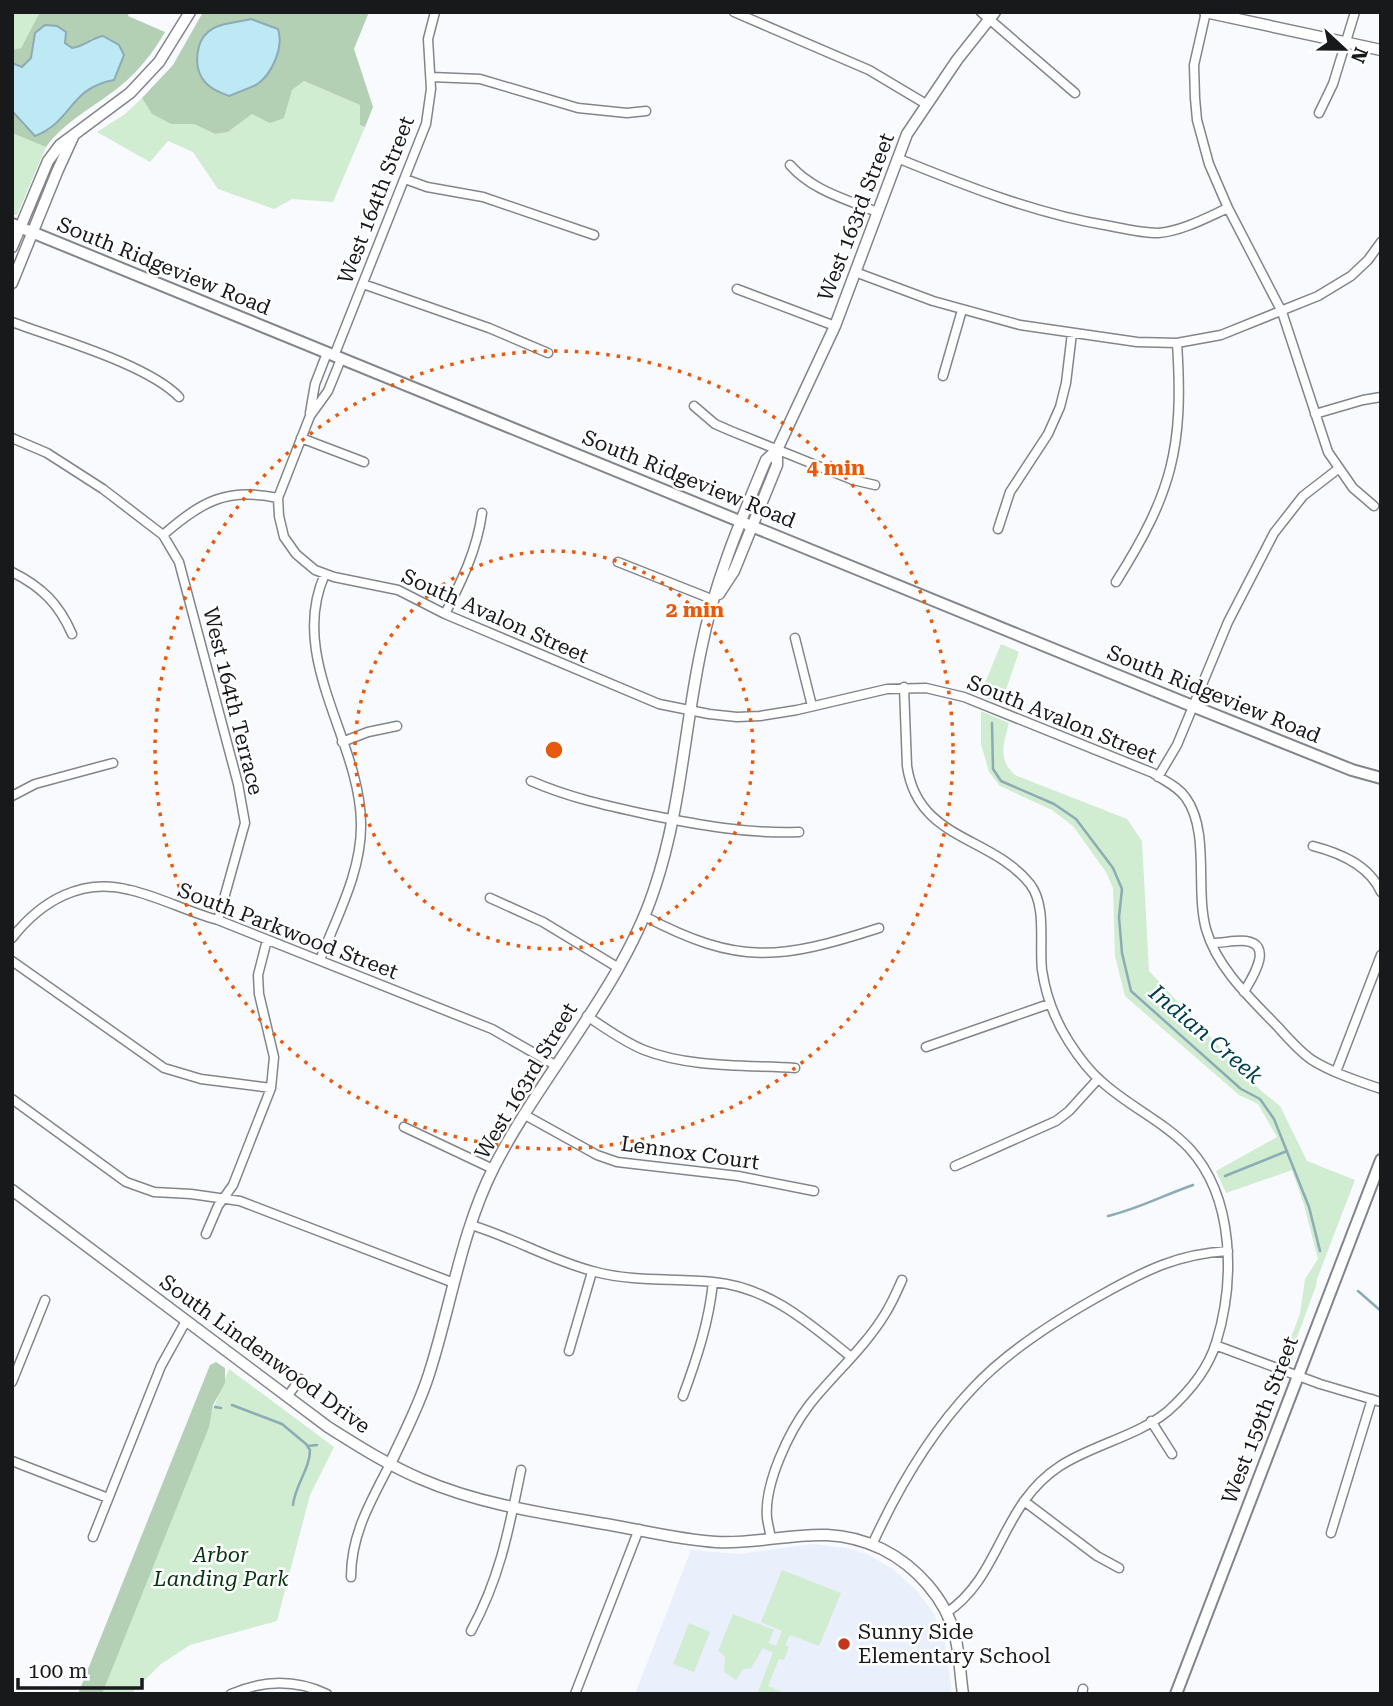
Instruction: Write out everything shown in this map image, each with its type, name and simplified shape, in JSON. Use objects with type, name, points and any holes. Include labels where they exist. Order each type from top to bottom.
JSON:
[{"type":"main road","name":"South Ridgeview Road","points":[[17,226],[1192,707],[1352,770],[1381,778]]},
{"type":"main road","name":"South Ridgeview Road","points":[[1352,770],[1381,786]]},
{"type":"main road","name":"West 159th Street","points":[[1176,1694],[1381,1160]]},
{"type":"street","points":[[12,247],[17,226],[48,161],[60,145],[130,93],[171,46],[190,12]]},
{"type":"street","name":"West 164th Street","points":[[310,416],[328,391],[334,356],[426,124],[431,77],[428,39],[435,12]]},
{"type":"street","points":[[734,12],[869,69],[926,104]]},
{"type":"street","points":[[1374,506],[1353,488],[1338,469],[1325,445],[1282,312],[1228,208],[1209,164],[1197,120],[1194,65],[1205,12],[1381,50]]},
{"type":"street","points":[[1319,113],[1334,84],[1355,12]]},
{"type":"street","points":[[988,15],[1075,93]]},
{"type":"street","name":"West 163rd Street","points":[[351,1577],[356,1534],[420,1401],[471,1225],[493,1169],[617,967],[644,916],[665,857],[674,820],[700,652],[721,569],[766,460],[777,450],[835,326],[907,134],[988,15]]},
{"type":"street","points":[[431,77],[480,79],[578,108],[627,113],[646,111]]},
{"type":"street","points":[[12,284],[73,137]]},
{"type":"street","points":[[897,158],[1024,206],[1064,218],[1122,228],[1157,233],[1194,223],[1228,208]]},
{"type":"street","points":[[790,165],[803,179],[818,188],[877,212]]},
{"type":"street","points":[[405,179],[427,187],[483,197],[594,235]]},
{"type":"street","points":[[855,272],[962,310],[1020,325],[1137,342],[1177,343],[1220,335],[1282,312],[1343,283],[1368,260],[1381,242]]},
{"type":"street","points":[[363,284],[489,328],[548,353]]},
{"type":"street","points":[[737,289],[835,326]]},
{"type":"street","points":[[943,376],[962,310]]},
{"type":"street","points":[[12,322],[110,358],[167,384],[178,397]]},
{"type":"street","points":[[998,529],[1014,486],[1048,433],[1060,407],[1072,332]]},
{"type":"street","points":[[1116,582],[1147,531],[1166,487],[1172,464],[1180,417],[1177,343]]},
{"type":"street","name":"West 164th Street","points":[[278,498],[310,416],[315,384],[334,356]]},
{"type":"street","points":[[1315,414],[1381,397]]},
{"type":"street","points":[[694,406],[715,424],[853,480],[875,485]]},
{"type":"street","points":[[12,438],[47,453],[103,489],[163,535],[198,507],[214,500],[244,495],[278,498],[279,516],[290,546],[305,563],[325,574],[317,596],[314,624],[322,677],[358,791],[361,839],[352,880],[320,960]]},
{"type":"street","points":[[301,439],[364,462]]},
{"type":"street","name":"West 163rd Street","points":[[714,600],[734,571],[777,465],[777,450]]},
{"type":"street","points":[[1158,777],[1177,746],[1228,622],[1274,533],[1303,496],[1338,469]]},
{"type":"street","points":[[445,614],[473,556],[479,538],[482,513]]},
{"type":"street","name":"West 164th Terrace","points":[[163,535],[179,562],[238,784],[245,823],[218,920]]},
{"type":"street","points":[[618,562],[714,600]]},
{"type":"street","points":[[12,572],[42,591],[62,612],[72,634]]},
{"type":"street","name":"South Avalon Street","points":[[325,574],[398,590],[445,614],[645,700],[692,711],[737,717],[770,715],[904,687],[935,690],[964,697],[1158,777],[1173,785],[1186,798],[1195,816],[1200,853],[1200,898],[1206,930],[1233,979],[1296,1046],[1312,1059],[1381,1090]]},
{"type":"street","points":[[795,638],[813,706]]},
{"type":"street","points":[[904,687],[907,766],[912,788],[923,809],[931,817],[1016,871],[1033,888],[1038,905],[1041,960],[1049,1004],[1071,1045],[1098,1079],[1176,1136],[1198,1160],[1223,1214],[1228,1251],[1223,1308],[1215,1345],[1196,1380],[1168,1410],[1060,1466],[1039,1483],[1009,1522],[977,1585],[959,1605],[946,1613]]},
{"type":"street","points":[[342,742],[368,732],[397,726]]},
{"type":"street","points":[[12,796],[35,784],[113,763]]},
{"type":"street","points":[[531,781],[585,802],[674,820],[750,832],[799,832]]},
{"type":"street","points":[[1313,846],[1334,853],[1362,868],[1372,877],[1381,892]]},
{"type":"street","name":"South Parkwood Street","points":[[12,938],[38,909],[58,897],[104,885],[132,890],[188,912],[218,920],[492,1029],[555,1065]]},
{"type":"street","points":[[490,898],[543,922],[617,967]]},
{"type":"street","points":[[644,916],[673,932],[734,952],[775,954],[809,949],[879,928]]},
{"type":"street","points":[[206,1234],[218,1206],[233,1185],[274,1074],[274,1057],[259,994],[258,975],[267,940]]},
{"type":"street","points":[[1212,943],[1242,941],[1259,947],[1260,959],[1244,992]]},
{"type":"street","points":[[1336,1072],[1381,955]]},
{"type":"street","points":[[12,961],[164,1068],[201,1079],[271,1088]]},
{"type":"street","points":[[926,1047],[1049,1004]]},
{"type":"street","points":[[587,1016],[624,1040],[655,1054],[712,1063],[795,1068]]},
{"type":"street","points":[[955,1166],[1056,1121],[1069,1111],[1098,1079]]},
{"type":"street","points":[[12,1099],[126,1182],[154,1192],[224,1198],[281,1216],[454,1283]]},
{"type":"street","name":"Lennox Court","points":[[525,1115],[597,1155],[617,1162],[719,1173],[814,1191]]},
{"type":"street","points":[[404,1127],[493,1169]]},
{"type":"street","name":"South Lindenwood Drive","points":[[12,1190],[328,1427],[420,1479],[513,1508],[714,1542],[746,1542],[828,1534],[854,1538],[890,1553],[911,1567],[930,1587],[946,1613],[955,1633],[964,1694]]},
{"type":"street","points":[[471,1225],[592,1272],[744,1287],[772,1299],[801,1317],[851,1357]]},
{"type":"street","points":[[873,1545],[891,1503],[930,1442],[974,1387],[1028,1340],[1086,1303],[1165,1262],[1203,1252],[1228,1251]]},
{"type":"street","points":[[569,1351],[592,1272]]},
{"type":"street","points":[[771,1539],[767,1516],[777,1467],[809,1406],[885,1314],[902,1280]]},
{"type":"street","points":[[683,1396],[700,1349],[713,1282]]},
{"type":"street","points":[[12,1382],[45,1300]]},
{"type":"street","points":[[93,1537],[161,1366],[186,1321]]},
{"type":"street","points":[[1215,1345],[1376,1401],[1331,1533]]},
{"type":"street","points":[[287,1396],[300,1379]]},
{"type":"street","points":[[1151,1421],[1172,1454]]},
{"type":"street","points":[[12,1461],[108,1498]]},
{"type":"street","points":[[471,1631],[487,1602],[497,1575],[521,1470]]},
{"type":"street","points":[[1024,1501],[1097,1556],[1119,1568]]},
{"type":"street","points":[[575,1694],[639,1530]]},
{"type":"street","points":[[230,1694],[254,1685],[282,1682],[309,1687],[327,1694]]},
{"type":"shaded area","points":[[813,1544],[847,1548],[869,1555],[893,1569],[918,1592],[934,1614],[945,1643],[952,1694],[635,1694],[691,1550],[739,1554]]},
{"type":"green space","points":[[12,12],[40,12],[21,48],[12,50]]},
{"type":"green space","points":[[40,12],[129,12],[128,16],[165,32],[133,75],[71,122],[46,147],[12,133],[12,111],[24,126],[49,130],[83,91],[98,83],[92,38],[84,46],[72,48],[65,43],[35,34],[31,58],[22,68],[12,63],[12,50],[21,48]]},
{"type":"green space","points":[[203,12],[369,12],[354,49],[373,107],[365,127],[360,125],[360,105],[304,81],[292,90],[284,118],[270,123],[252,114],[228,132],[215,134],[194,124],[171,124],[152,114],[142,98],[173,65]],"holes":[[[251,19],[274,64],[258,84],[229,96],[201,77],[199,49],[206,33],[224,25]]]},
{"type":"green space","points":[[304,81],[360,105],[360,125],[365,127],[333,202],[292,199],[274,209],[218,189],[193,152],[168,141],[150,162],[97,132],[125,114],[142,98],[152,114],[171,124],[194,124],[215,134],[228,132],[252,114],[284,118],[292,90]]},
{"type":"green space","points":[[12,133],[46,147],[17,215],[14,215]]},
{"type":"green space","points":[[1001,644],[1019,652],[1001,704],[980,695]]},
{"type":"green space","points":[[981,711],[1009,723],[1003,750],[1006,763],[1015,775],[1127,819],[1142,841],[1149,971],[1259,1089],[1280,1106],[1307,1161],[1355,1180],[1317,1279],[1293,1348],[1291,1362],[1282,1360],[1300,1314],[1305,1279],[1318,1259],[1292,1170],[1226,1193],[1216,1171],[1277,1137],[1258,1104],[1239,1095],[1125,996],[1115,956],[1113,888],[1106,872],[1073,826],[1052,810],[1000,786],[989,772],[981,744]]},
{"type":"green space","points":[[216,1362],[225,1368],[225,1383],[213,1405],[209,1427],[102,1694],[78,1694],[210,1365]]},
{"type":"green space","name":"Arbor Landing Park","points":[[229,1369],[334,1447],[310,1495],[277,1621],[190,1645],[161,1664],[131,1694],[99,1694]]},
{"type":"green space","points":[[782,1570],[841,1593],[819,1646],[790,1635],[785,1645],[789,1647],[784,1660],[779,1659],[768,1686],[786,1694],[757,1694],[773,1653],[763,1648],[751,1668],[743,1669],[736,1680],[724,1672],[725,1656],[718,1651],[733,1614],[774,1630],[768,1643],[776,1646],[782,1631],[761,1622]]},
{"type":"green space","points":[[689,1623],[710,1632],[694,1672],[673,1664]]},
{"type":"water","points":[[251,19],[278,29],[278,52],[272,68],[262,80],[229,96],[211,87],[202,78],[198,67],[199,48],[204,36],[212,29]]},
{"type":"water","points":[[45,25],[57,26],[66,32],[65,43],[72,48],[103,36],[119,45],[124,55],[114,80],[88,90],[57,122],[35,136],[12,111],[12,63],[22,67],[31,58],[35,33]]},
{"type":"waterway","name":"Indian Creek","points":[[992,723],[993,769],[1001,781],[1054,804],[1076,819],[1113,868],[1122,889],[1119,917],[1122,953],[1131,991],[1241,1089],[1260,1099],[1274,1119],[1309,1207],[1320,1251]]},
{"type":"waterway","points":[[1225,1176],[1287,1151]]},
{"type":"waterway","points":[[1108,1216],[1193,1185]]},
{"type":"waterway","name":"Indian Creek","points":[[1358,1291],[1381,1311]]},
{"type":"waterway","points":[[232,1405],[282,1424],[310,1450],[308,1464],[293,1505]]},
{"type":"waterway","points":[[215,1407],[221,1408]]},
{"type":"waterway","points":[[308,1446],[317,1445]]},
{"type":"place","name":"Sunny Side Elementary School","points":[[844,1644]]}]
